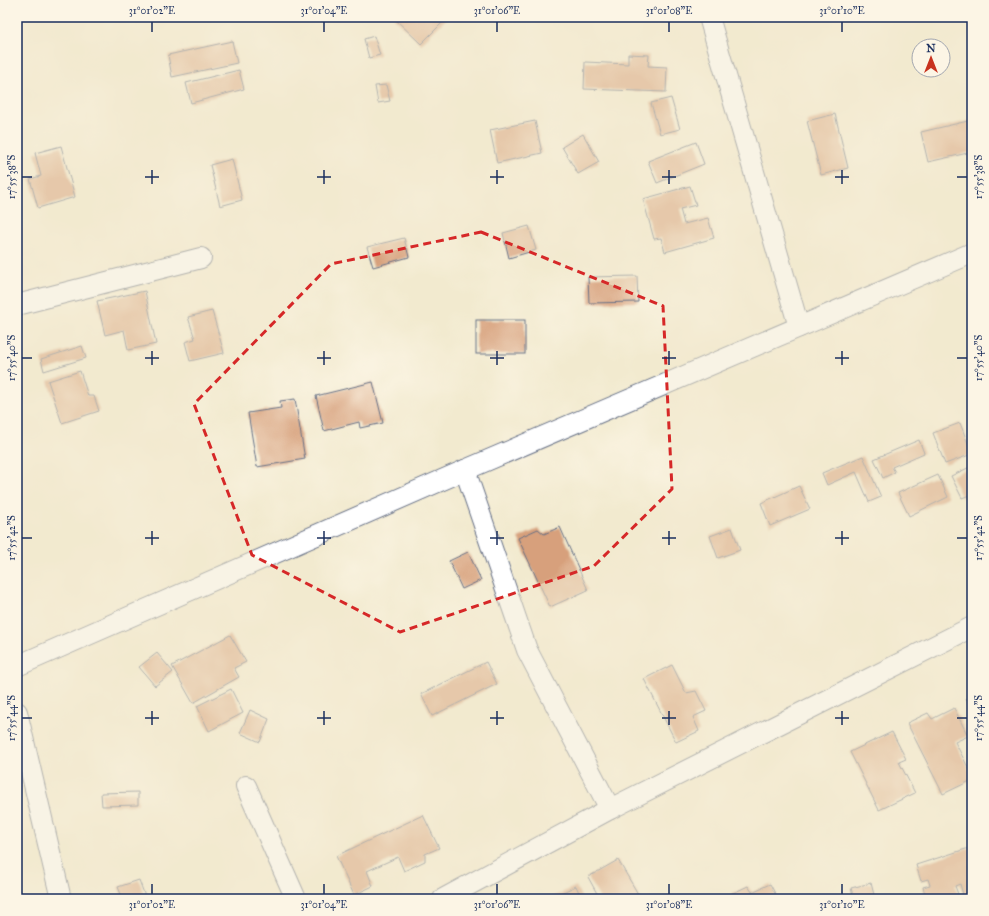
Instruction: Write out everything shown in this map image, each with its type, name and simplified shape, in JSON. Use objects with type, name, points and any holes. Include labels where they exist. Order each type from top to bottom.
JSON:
[{"type":"street","points":[[709,17],[799,327]]},
{"type":"street","points":[[17,666],[465,470],[972,253]]},
{"type":"street","points":[[17,305],[201,258]]},
{"type":"street","points":[[465,470],[527,650],[610,809]]},
{"type":"street","points":[[443,899],[610,809],[972,627]]},
{"type":"street","points":[[17,712],[61,899]]},
{"type":"street","points":[[246,786],[296,899]]},
{"type":"highlighted area","points":[[481,232],[663,306],[672,489],[594,566],[400,632],[252,555],[194,404],[331,264]]},
{"type":"building","points":[[393,17],[448,17],[421,44]]},
{"type":"building","points":[[374,36],[380,55],[369,58],[364,39]]},
{"type":"building","points":[[232,41],[237,63],[172,77],[168,55]]},
{"type":"building","points":[[628,54],[649,55],[648,66],[667,67],[666,92],[584,89],[585,62],[628,64]]},
{"type":"building","points":[[239,70],[244,89],[191,103],[186,83]]},
{"type":"building","points":[[386,85],[390,101],[378,103],[375,86]]},
{"type":"building","points":[[671,98],[680,129],[660,134],[651,103]]},
{"type":"building","points":[[835,114],[848,168],[821,175],[807,121]]},
{"type":"building","points":[[972,120],[972,152],[928,162],[921,132]]},
{"type":"building","points":[[535,121],[542,153],[497,163],[490,130]]},
{"type":"building","points":[[583,134],[599,162],[578,174],[562,147]]},
{"type":"building","points":[[696,142],[704,164],[657,183],[648,161]]},
{"type":"building","points":[[61,146],[75,197],[38,208],[30,179],[41,176],[35,153]]},
{"type":"building","points":[[232,159],[242,200],[220,206],[210,165]]},
{"type":"building","points":[[690,186],[696,205],[680,209],[684,224],[708,218],[714,238],[665,252],[661,238],[654,239],[643,199]]},
{"type":"building","points":[[529,226],[536,250],[509,258],[503,233]]},
{"type":"building","points":[[404,238],[409,257],[373,267],[367,247]]},
{"type":"building","points":[[637,276],[638,302],[589,303],[588,277]]},
{"type":"building","points":[[145,291],[156,344],[128,350],[124,330],[105,335],[97,301]]},
{"type":"building","points":[[212,311],[224,353],[190,361],[185,342],[195,339],[188,317]]},
{"type":"building","points":[[476,320],[525,320],[525,354],[476,354]]},
{"type":"building","points":[[82,346],[86,358],[44,371],[41,359]]},
{"type":"building","points":[[80,371],[88,396],[94,396],[99,411],[62,423],[48,381]]},
{"type":"building","points":[[373,382],[383,423],[360,428],[359,422],[324,431],[316,396]]},
{"type":"building","points":[[295,399],[305,459],[257,467],[248,413],[281,408],[280,401]]},
{"type":"building","points":[[960,423],[972,454],[945,464],[933,433]]},
{"type":"building","points":[[919,440],[924,453],[892,467],[895,472],[883,478],[874,459]]},
{"type":"building","points":[[863,456],[881,497],[869,502],[856,472],[827,485],[822,473]]},
{"type":"building","points":[[972,466],[972,494],[962,498],[951,476]]},
{"type":"building","points":[[938,475],[948,497],[909,516],[898,493]]},
{"type":"building","points":[[799,486],[810,509],[770,526],[761,503]]},
{"type":"building","points":[[560,527],[588,590],[550,607],[518,538],[538,529],[544,534]]},
{"type":"building","points":[[732,528],[740,550],[718,558],[710,536]]},
{"type":"building","points":[[468,552],[481,580],[462,589],[449,561]]},
{"type":"building","points":[[230,635],[246,662],[234,668],[239,677],[193,703],[172,666]]},
{"type":"building","points":[[157,653],[173,672],[155,686],[139,667]]},
{"type":"building","points":[[486,662],[497,684],[432,716],[421,694]]},
{"type":"building","points":[[672,665],[686,693],[696,691],[706,711],[693,717],[699,731],[676,742],[644,679]]},
{"type":"building","points":[[231,689],[243,713],[209,731],[197,706]]},
{"type":"building","points":[[972,696],[972,710],[966,699]]},
{"type":"building","points":[[954,708],[968,736],[955,742],[972,775],[972,780],[943,794],[907,723],[928,713],[932,719]]},
{"type":"building","points":[[250,710],[269,719],[260,742],[240,733]]},
{"type":"building","points":[[892,732],[906,759],[899,762],[915,793],[879,810],[850,752]]},
{"type":"building","points":[[138,792],[138,805],[102,806],[101,793]]},
{"type":"building","points":[[423,815],[439,848],[425,854],[425,861],[404,871],[398,857],[367,871],[373,886],[354,895],[336,856]]},
{"type":"building","points":[[972,847],[972,896],[964,898],[960,884],[955,886],[958,894],[943,899],[926,899],[923,887],[930,885],[928,879],[921,881],[916,865]]},
{"type":"building","points":[[618,860],[641,899],[600,899],[588,877]]},
{"type":"building","points":[[139,880],[146,899],[123,899],[118,887]]},
{"type":"building","points":[[871,883],[875,899],[854,899],[851,888]]},
{"type":"building","points":[[770,884],[778,899],[733,899],[731,894],[748,886],[752,892]]},
{"type":"building","points":[[576,886],[582,899],[548,899]]}]
